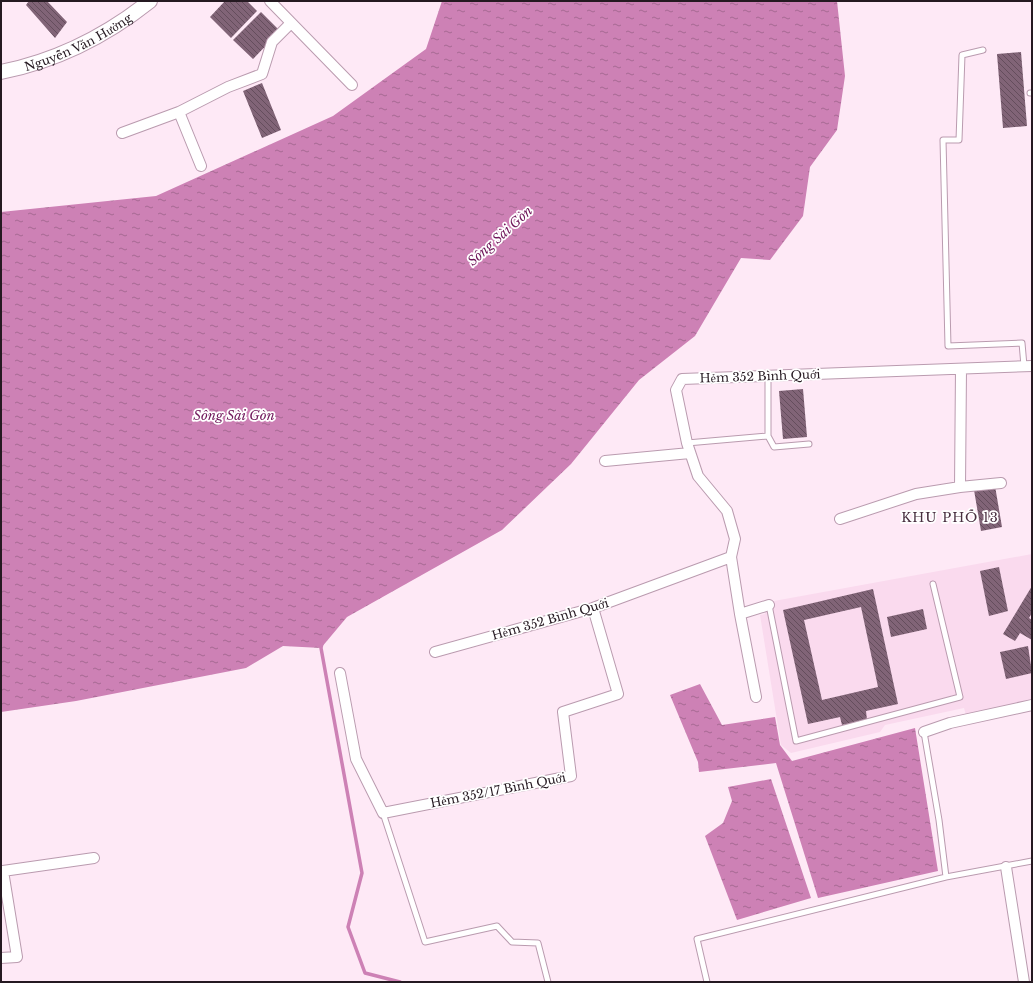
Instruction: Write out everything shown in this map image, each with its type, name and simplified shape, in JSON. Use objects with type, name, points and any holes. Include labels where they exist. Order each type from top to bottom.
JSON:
[{"type":"main road","name":"Nguyễn Văn Hưởng","points":[[1,72],[21,68],[59,55],[100,36],[150,1]]},
{"type":"street","points":[[270,1],[352,85]]},
{"type":"street","points":[[122,133],[179,112],[228,87],[262,74],[272,42],[291,23]]},
{"type":"street","points":[[179,112],[201,166]]},
{"type":"street","name":"Hẻm 352 Bình Quới","points":[[756,697],[731,557],[735,539],[727,510],[698,476],[689,448],[676,390],[682,379],[1028,366]]},
{"type":"street","points":[[960,487],[962,369]]},
{"type":"street","points":[[605,461],[689,448]]},
{"type":"street","points":[[840,519],[916,494],[960,487],[1001,483]]},
{"type":"street","name":"Hẻm 352 Bình Quới","points":[[435,652],[593,608],[731,557]]},
{"type":"street","points":[[740,614],[769,605]]},
{"type":"street","name":"Hẻm 352/17 Bình Quới","points":[[383,813],[571,776],[563,712],[618,694],[593,608]]},
{"type":"street","points":[[340,673],[356,759],[383,813]]},
{"type":"street","points":[[924,732],[950,723],[1032,705]]},
{"type":"street","points":[[1,958],[17,957],[3,871],[94,858]]},
{"type":"street","points":[[1006,867],[1024,982]]},
{"type":"lane","points":[[983,50],[962,55],[959,140],[943,140],[948,346],[1022,343],[1028,366]]},
{"type":"lane","points":[[768,376],[768,436],[774,446],[809,444]]},
{"type":"lane","points":[[689,448],[768,436]]},
{"type":"lane","points":[[769,605],[796,741],[960,697],[933,584]]},
{"type":"lane","points":[[924,732],[939,820],[946,877]]},
{"type":"lane","points":[[383,813],[425,942],[497,926],[512,942],[538,943],[548,982]]},
{"type":"lane","points":[[707,982],[697,939],[946,877],[1032,861]]},
{"type":"shaded area","points":[[1032,554],[1032,704],[967,719],[964,708],[885,725],[880,732],[791,753],[781,745],[760,615],[765,614],[763,603]]},
{"type":"water","name":"Sông Sài Gòn","points":[[442,1],[837,1],[845,76],[837,130],[810,167],[803,216],[770,260],[741,258],[695,336],[639,380],[571,464],[502,530],[347,617],[321,648],[283,646],[246,668],[76,701],[1,712],[1,212],[156,196],[333,116],[426,49]]},
{"type":"water","points":[[700,684],[722,725],[775,717],[780,745],[792,761],[915,728],[938,871],[818,898],[776,763],[699,772],[698,762],[670,695]]},
{"type":"water","points":[[771,779],[811,898],[737,920],[705,836],[723,823],[732,801],[728,787]]},
{"type":"building","points":[[29,1],[47,1],[67,22],[55,38],[26,5]]},
{"type":"building","points":[[225,1],[247,1],[257,11],[231,38],[210,17]]},
{"type":"building","points":[[261,12],[280,31],[253,59],[233,40]]},
{"type":"building","points":[[1021,52],[1027,126],[1003,128],[997,54]]},
{"type":"building","points":[[262,83],[281,130],[262,138],[243,91]]},
{"type":"building","points":[[803,389],[807,437],[783,439],[779,391]]},
{"type":"building","points":[[995,486],[1002,527],[981,531],[974,490]]},
{"type":"building","points":[[999,567],[1008,611],[989,616],[980,571]]},
{"type":"building","points":[[1032,586],[1032,613],[1029,618],[1032,620],[1032,640],[1020,633],[1015,641],[1003,634]]},
{"type":"building","points":[[873,589],[898,704],[866,711],[867,720],[842,725],[840,717],[808,724],[783,610]],"holes":[[[861,607],[878,687],[822,700],[804,620]]]},
{"type":"building","points":[[923,609],[927,629],[891,637],[887,617]]},
{"type":"building","points":[[1028,646],[1032,673],[1006,679],[1000,652]]},
{"type":"waterway","points":[[322,643],[321,648],[362,873],[348,927],[365,973],[400,982]]},
{"type":"district","name":"KHU PHỐ 13","points":[[950,517]]}]
